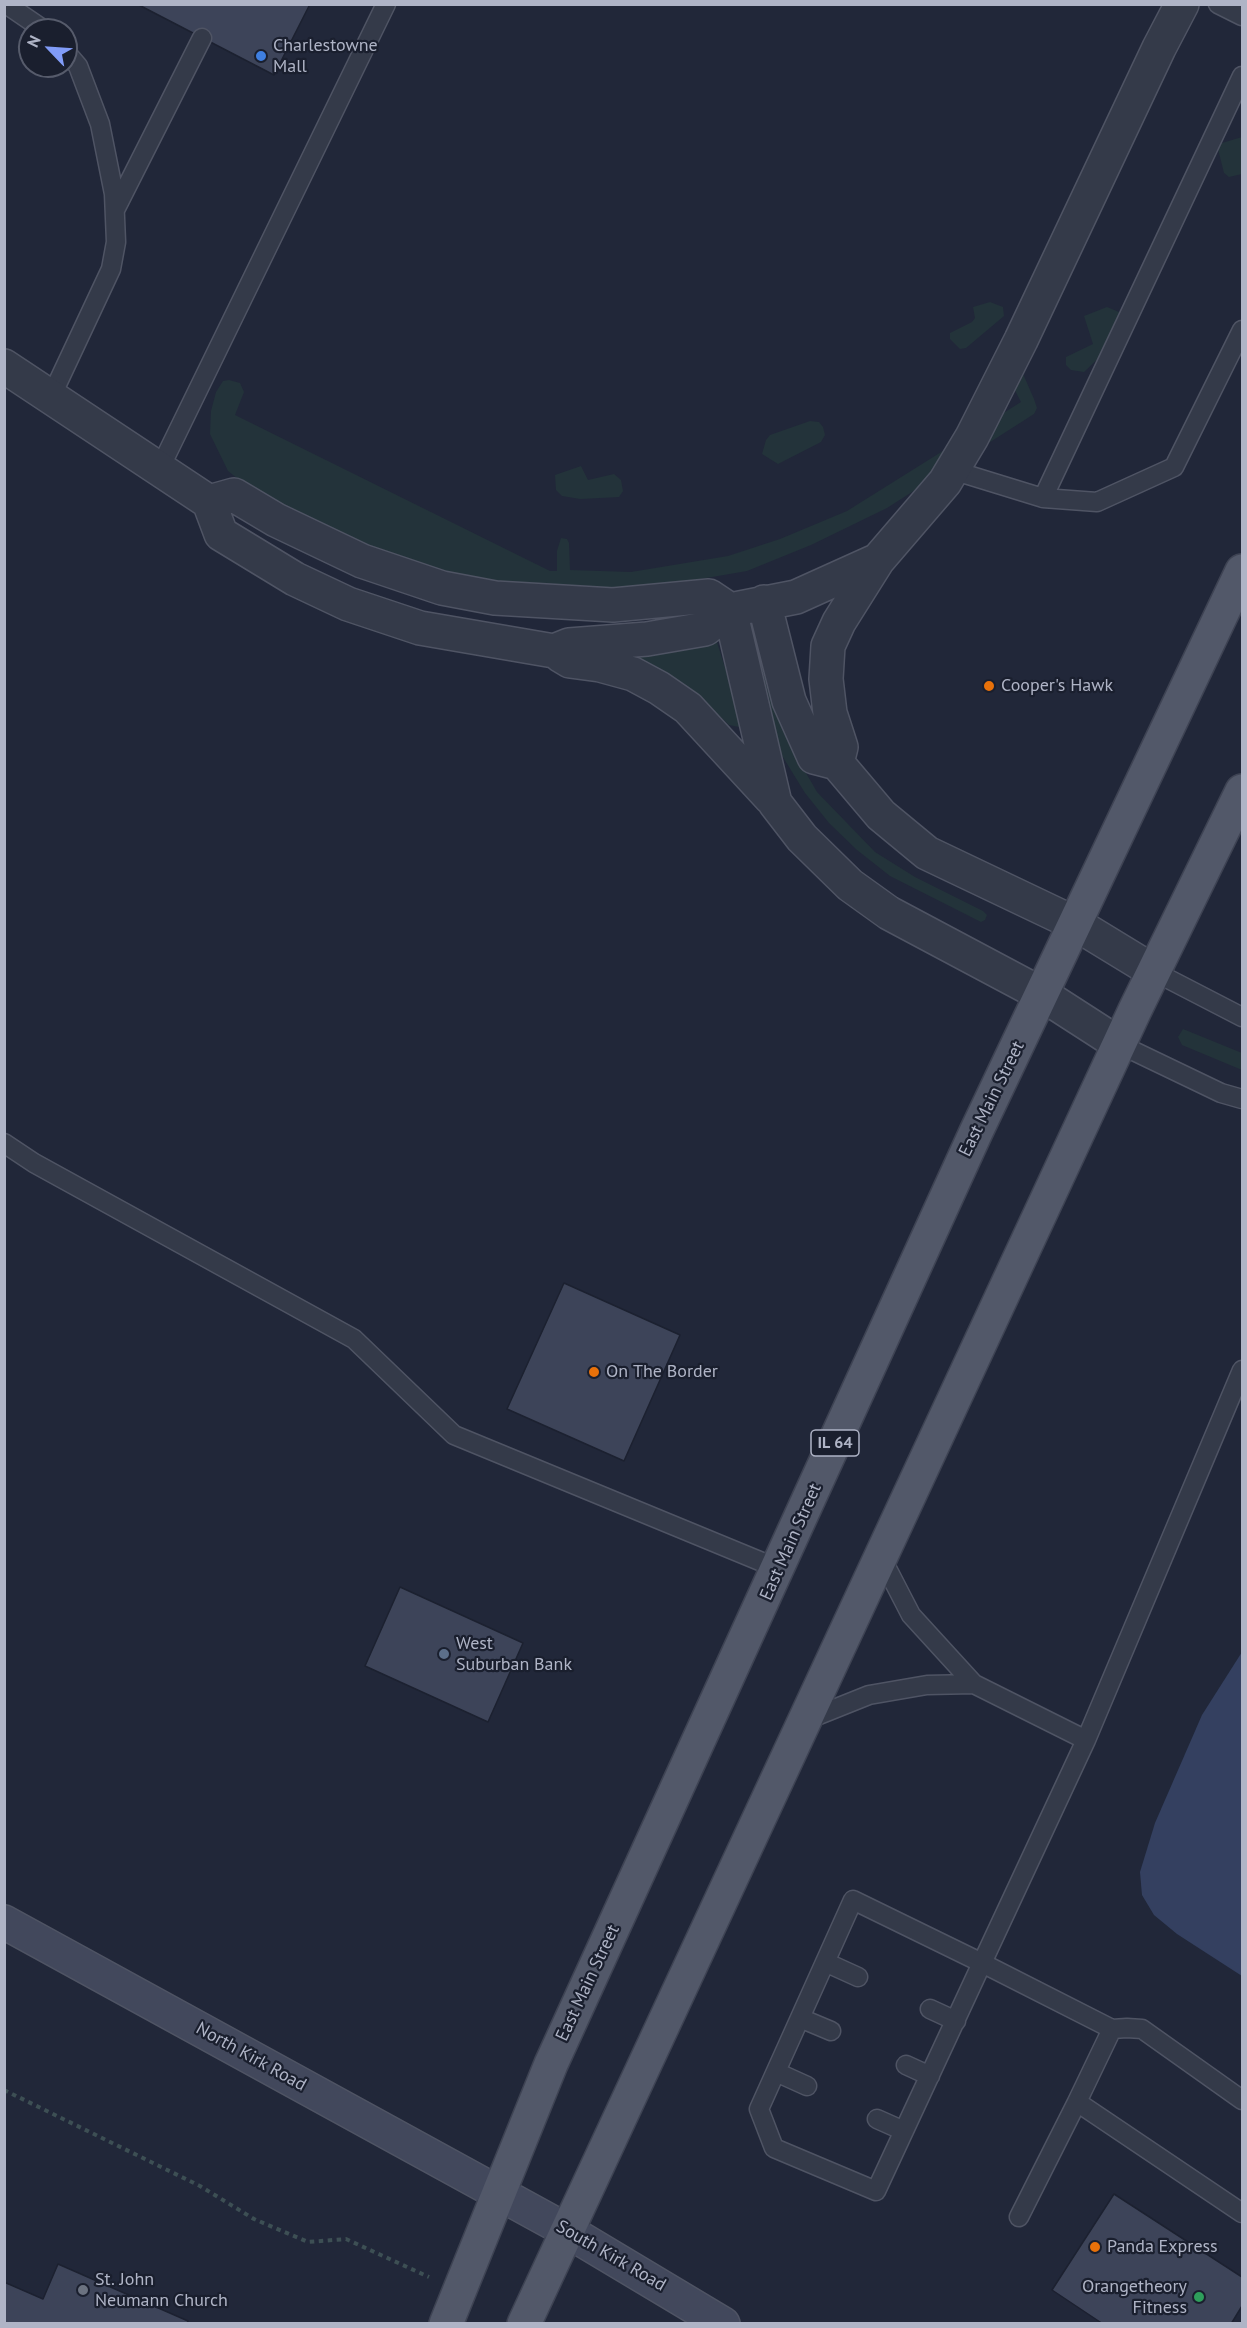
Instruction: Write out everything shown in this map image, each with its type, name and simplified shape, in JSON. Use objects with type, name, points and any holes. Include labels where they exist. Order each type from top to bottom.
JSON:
[{"type":"main road","name":"East Main Street","points":[[446,2324],[551,2064],[779,1569],[976,1132],[1043,995],[1242,571]]},
{"type":"main road","points":[[524,2324],[1153,971],[1242,791]]},
{"type":"main road","name":"North Kirk Road","points":[[10,1931],[498,2192]]},
{"type":"main road","name":"South Kirk Road","points":[[498,2192],[723,2324]]},
{"type":"street","points":[[837,763],[841,747],[829,701],[826,678],[828,646],[839,622],[878,560],[952,470],[972,437],[1182,4]]},
{"type":"street","points":[[4,366],[209,502],[221,534],[296,579],[348,604],[420,628],[554,651],[570,661],[600,665],[633,674],[659,688],[688,708],[702,722],[775,802],[824,861],[860,892],[889,913],[1043,995],[1119,1044]]},
{"type":"street","points":[[209,502],[234,495],[276,520],[362,561],[442,588],[495,598],[614,605],[709,596],[730,610],[775,802]]},
{"type":"street","points":[[554,651],[569,645],[647,639],[705,629],[730,610],[796,597],[878,560]]},
{"type":"street","points":[[764,602],[789,701],[814,756],[837,763],[881,815],[927,853],[1076,924],[1153,971]]},
{"type":"lane","points":[[6,4],[26,18]]},
{"type":"lane","points":[[159,470],[387,4]]},
{"type":"lane","points":[[1218,4],[1242,16]]},
{"type":"lane","points":[[115,211],[202,38]]},
{"type":"lane","points":[[51,397],[111,269],[116,242],[114,194],[100,124],[78,66]]},
{"type":"lane","points":[[1043,498],[1242,76]]},
{"type":"lane","points":[[952,470],[1043,498],[1097,502],[1174,467],[1242,330]]},
{"type":"lane","points":[[1153,971],[1242,1017]]},
{"type":"lane","points":[[1119,1044],[1221,1093],[1242,1099]]},
{"type":"lane","points":[[4,1143],[34,1163],[354,1340],[454,1435],[779,1569]]},
{"type":"lane","points":[[1242,1370],[1086,1740],[982,1963],[956,2021],[876,2191],[774,2148],[759,2109],[853,1900],[982,1963],[1112,2029],[1142,2029],[1242,2100]]},
{"type":"lane","points":[[880,1555],[911,1615],[974,1684],[1086,1740]]},
{"type":"lane","points":[[803,1722],[869,1695],[927,1685],[974,1684]]},
{"type":"lane","points":[[825,1962],[858,1977]]},
{"type":"lane","points":[[930,2009],[956,2021]]},
{"type":"lane","points":[[800,2018],[831,2031]]},
{"type":"lane","points":[[1018,2217],[1112,2029]]},
{"type":"lane","points":[[906,2065],[930,2076]]},
{"type":"lane","points":[[776,2072],[807,2086]]},
{"type":"lane","points":[[1077,2102],[1242,2213]]},
{"type":"lane","points":[[877,2119],[904,2131]]},
{"type":"path","points":[[4,2090],[200,2186],[254,2219],[308,2242],[346,2239],[400,2265]]},
{"type":"shaded area","points":[[1242,137],[1242,174],[1229,177],[1224,173],[1218,149],[1222,143]]},
{"type":"shaded area","points":[[990,302],[1003,307],[1004,316],[966,348],[960,349],[950,339],[950,333],[972,322],[975,318],[973,307]]},
{"type":"shaded area","points":[[1107,307],[1119,312],[1125,333],[1084,372],[1071,370],[1066,365],[1066,357],[1093,344],[1084,316]]},
{"type":"shaded area","points":[[1020,367],[1037,408],[1034,414],[887,508],[811,545],[747,571],[689,581],[623,588],[515,589],[408,563],[348,539],[293,513],[247,486],[228,471],[210,434],[211,411],[216,392],[223,381],[240,383],[244,392],[235,415],[550,571],[557,571],[557,551],[561,538],[567,539],[569,543],[570,570],[631,572],[728,556],[780,539],[847,511],[1021,402],[1008,377]]},
{"type":"shaded area","points":[[810,421],[819,422],[823,427],[825,435],[821,442],[778,464],[762,454],[770,435]]},
{"type":"shaded area","points":[[581,466],[588,480],[614,474],[621,480],[623,491],[619,497],[580,499],[562,496],[556,490],[555,475]]},
{"type":"shaded area","points":[[716,639],[744,728],[729,725],[692,690],[669,676],[619,656]]},
{"type":"shaded area","points":[[753,644],[759,647],[772,697],[791,747],[817,792],[875,852],[915,877],[983,911],[987,915],[985,920],[981,922],[890,876],[857,850],[829,823],[805,793],[778,749]]},
{"type":"shaded area","points":[[1183,1029],[1242,1053],[1242,1070],[1182,1045],[1178,1037]]},
{"type":"water","points":[[1242,1652],[1242,1976],[1177,1934],[1154,1915],[1142,1895],[1140,1872],[1155,1823],[1202,1715]]},
{"type":"building","name":"Charlestowne Mall","points":[[137,4],[310,4],[274,75]]},
{"type":"building","name":"On The Border","points":[[564,1283],[680,1335],[624,1461],[507,1409]]},
{"type":"building","name":"West Suburban Bank","points":[[400,1587],[523,1643],[488,1722],[365,1666]]},
{"type":"building","points":[[1114,2194],[1242,2277],[1242,2306],[1231,2324],[1103,2324],[1052,2290]]},
{"type":"building","name":"St. John Neumann Church","points":[[58,2264],[188,2321],[187,2324],[4,2324],[4,2282],[43,2299]]},
{"type":"place","name":"Charlestowne Mall","points":[[261,56]]},
{"type":"place","name":"Cooper's Hawk","points":[[989,686]]},
{"type":"place","name":"On The Border","points":[[594,1372]]},
{"type":"place","name":"West Suburban Bank","points":[[444,1654]]},
{"type":"place","name":"Panda Express","points":[[1095,2247]]},
{"type":"place","name":"St. John Neumann Church","points":[[83,2290]]},
{"type":"place","name":"Orangetheory Fitness","points":[[1199,2297]]}]
